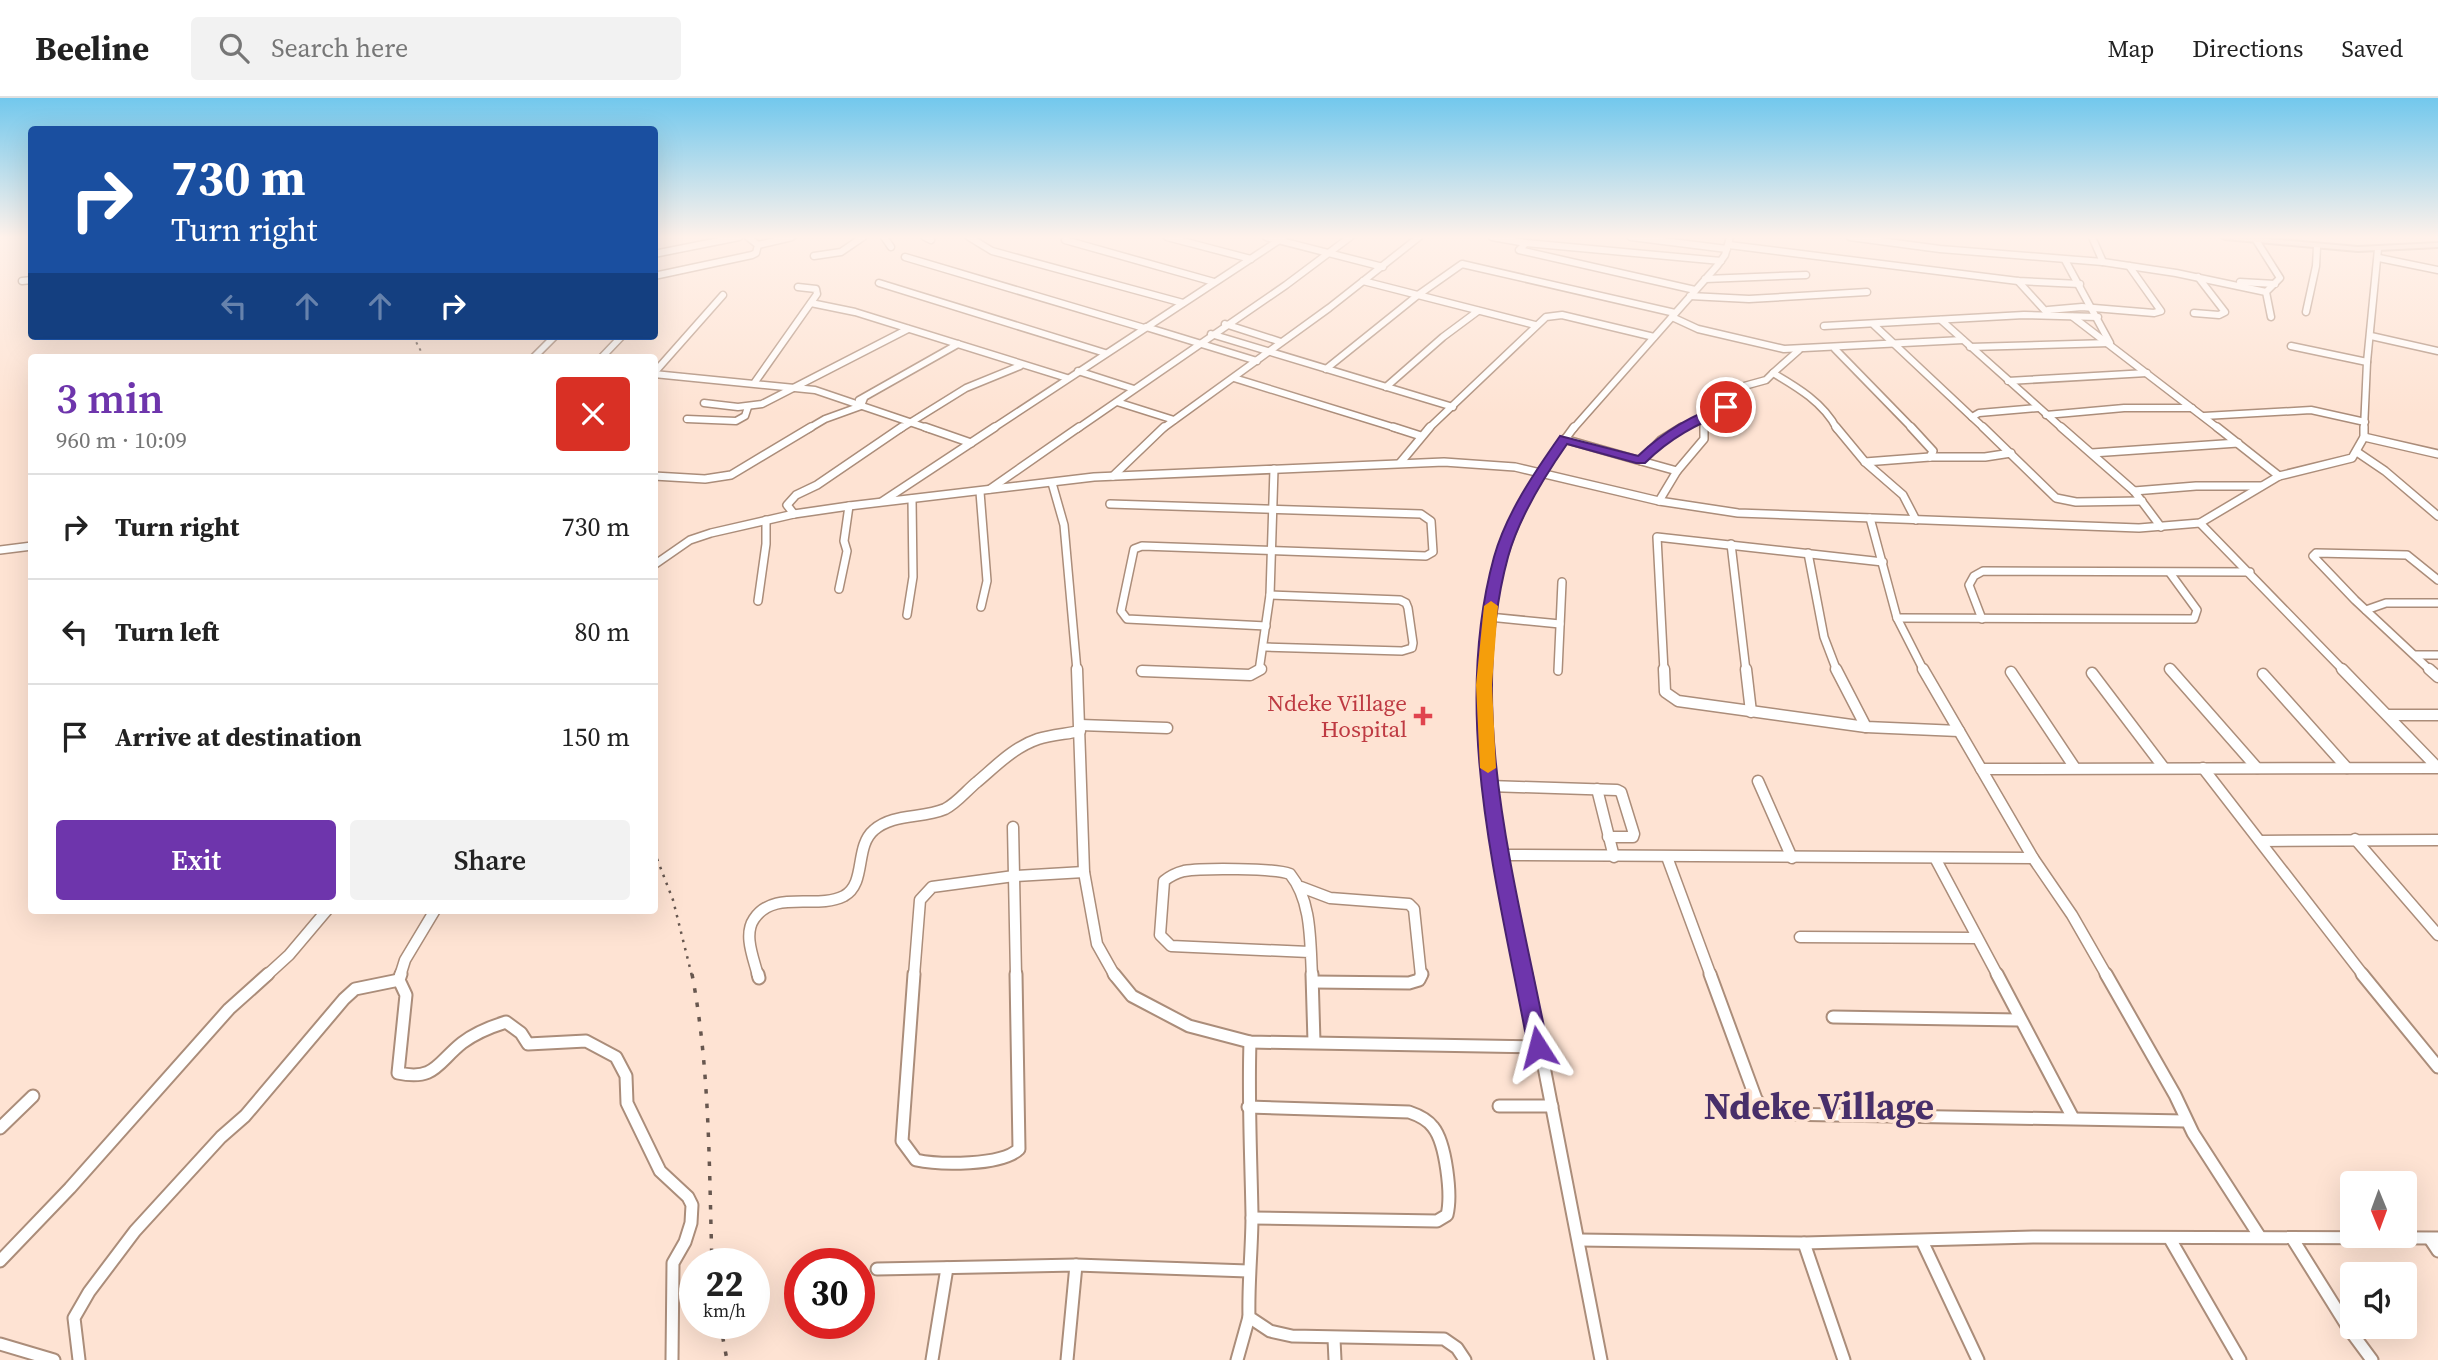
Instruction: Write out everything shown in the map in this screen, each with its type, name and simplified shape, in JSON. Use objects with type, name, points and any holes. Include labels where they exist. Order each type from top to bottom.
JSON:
[{"type":"street","points":[[658,368],[722,296]]},
{"type":"street","points":[[755,382],[816,296]]},
{"type":"street","points":[[921,296],[1105,353]]},
{"type":"street","points":[[1038,296],[1201,342],[1257,361]]},
{"type":"street","points":[[1156,296],[1182,303]]},
{"type":"street","points":[[881,503],[1193,296]]},
{"type":"street","points":[[984,492],[1269,296]]},
{"type":"street","points":[[1113,475],[1135,452],[1174,420],[1343,296]]},
{"type":"street","points":[[1326,369],[1417,296]]},
{"type":"street","points":[[1421,296],[1535,325]]},
{"type":"street","points":[[1596,296],[1674,315],[1698,330],[1784,349],[1835,349],[1894,342],[1963,340]]},
{"type":"street","points":[[1601,1360],[1489,786],[1484,685],[1489,617],[1501,557],[1511,529],[1542,473],[1564,439],[1691,296]]},
{"type":"street","points":[[1720,296],[1749,299],[1801,296]]},
{"type":"street","points":[[2032,296],[2047,312],[2078,319],[2279,475]]},
{"type":"street","points":[[2085,296],[2110,343]]},
{"type":"street","points":[[1824,326],[1874,325],[2090,307],[2154,313],[2161,311],[2150,296]]},
{"type":"street","points":[[2194,313],[2219,315],[2225,312],[2213,296]]},
{"type":"street","points":[[2267,296],[2272,317]]},
{"type":"street","points":[[2306,313],[2308,296]]},
{"type":"street","points":[[658,562],[690,540],[794,514],[849,506],[1113,475],[1400,463],[1471,462],[1542,473],[1659,501],[1738,513],[2189,526],[2200,523],[2279,475],[2351,458],[2357,452],[2364,437],[2367,362],[2375,296]]},
{"type":"street","points":[[811,303],[855,312],[1067,379]]},
{"type":"street","points":[[1386,387],[1443,337],[1478,311]]},
{"type":"street","points":[[1400,463],[1421,436],[1535,325],[1551,316],[1562,315],[1654,338]]},
{"type":"street","points":[[2064,315],[2098,317]]},
{"type":"street","points":[[1941,320],[2134,491],[2161,527]]},
{"type":"street","points":[[1225,324],[1281,342]]},
{"type":"street","points":[[1874,325],[2056,498],[2076,502],[2142,502]]},
{"type":"street","points":[[704,403],[748,407],[762,404],[908,329]]},
{"type":"street","points":[[1211,334],[1453,407]]},
{"type":"street","points":[[2371,336],[2438,351]]},
{"type":"street","points":[[537,354],[551,340]]},
{"type":"street","points":[[605,354],[618,340]]},
{"type":"street","points":[[1970,347],[2110,343]]},
{"type":"street","points":[[658,476],[705,479],[731,475],[825,419],[863,402],[957,344]]},
{"type":"street","points":[[2291,346],[2367,362]]},
{"type":"street","points":[[1835,349],[1926,442],[1933,451],[1930,457]]},
{"type":"street","points":[[1640,461],[1661,440],[1726,407],[1737,388],[1766,380],[1799,350]]},
{"type":"street","points":[[794,514],[787,505],[792,498],[814,487],[911,422],[981,381],[1020,366]]},
{"type":"street","points":[[1078,371],[1134,390]]},
{"type":"street","points":[[658,373],[815,390],[847,401],[863,402],[971,443]]},
{"type":"street","points":[[1773,373],[1801,389],[1831,417],[1837,430],[1865,463],[1903,495],[1916,520]]},
{"type":"street","points":[[2008,381],[2147,373]]},
{"type":"street","points":[[1234,378],[1421,436]]},
{"type":"street","points":[[1117,401],[1174,420]]},
{"type":"street","points":[[687,419],[736,421],[745,416],[748,407]]},
{"type":"street","points":[[1972,417],[1990,411],[2038,408]]},
{"type":"street","points":[[2046,415],[2124,408],[2192,408]]},
{"type":"street","points":[[2204,416],[2311,410],[2365,422]]},
{"type":"street","points":[[1659,501],[1677,471],[1704,439],[1704,417]]},
{"type":"street","points":[[2364,437],[2438,454]]},
{"type":"street","points":[[1564,439],[1677,471]]},
{"type":"street","points":[[2092,453],[2238,443]]},
{"type":"street","points":[[2357,452],[2385,471],[2438,516]]},
{"type":"street","points":[[1865,463],[2011,453]]},
{"type":"street","points":[[1142,671],[1250,675],[1261,670],[1269,595],[1274,469]]},
{"type":"street","points":[[1052,483],[1067,547],[1080,728],[1084,872],[1091,922],[1097,944],[1112,972],[1132,996],[1189,1026],[1250,1042],[1538,1047]]},
{"type":"street","points":[[2134,491],[2196,486],[2261,486]]},
{"type":"street","points":[[981,607],[987,581],[984,492]]},
{"type":"street","points":[[907,615],[913,577],[912,499]]},
{"type":"street","points":[[1110,504],[1421,514],[1431,521],[1433,552],[1426,556],[1137,547],[1121,611],[1126,619],[1266,626]]},
{"type":"street","points":[[838,589],[847,551],[844,541],[849,506]]},
{"type":"street","points":[[1870,518],[1897,618],[2033,858],[2072,915],[2175,1095],[2185,1121],[2213,1166],[2242,1204],[2260,1237]]},
{"type":"street","points":[[758,601],[766,544],[766,520]]},
{"type":"street","points":[[2200,523],[2438,768]]},
{"type":"street","points":[[1883,562],[1660,537],[1655,540],[1663,687],[1671,698],[1678,701],[1751,712],[1866,727],[1959,731]]},
{"type":"street","points":[[1731,544],[1751,712]]},
{"type":"street","points":[[0,550],[28,546]]},
{"type":"street","points":[[1808,553],[1824,637],[1835,667],[1866,727]]},
{"type":"street","points":[[2438,580],[2407,555],[2316,553],[2313,556],[2438,677]]},
{"type":"street","points":[[1982,619],[1969,584],[1974,576],[1983,571],[2250,572]]},
{"type":"street","points":[[1897,618],[2194,619],[2197,610],[2170,573]]},
{"type":"street","points":[[1558,671],[1562,582]]},
{"type":"street","points":[[1265,647],[1402,651],[1412,648],[1413,643],[1408,608],[1406,603],[1400,600],[1269,595]]},
{"type":"street","points":[[2366,610],[2386,603],[2438,603]]},
{"type":"street","points":[[1489,617],[1560,624]]},
{"type":"street","points":[[2416,655],[2438,655]]},
{"type":"street","points":[[2170,669],[2257,768]]},
{"type":"street","points":[[2011,672],[2075,768]]},
{"type":"street","points":[[2092,673],[2164,768]]},
{"type":"street","points":[[2263,674],[2347,768]]},
{"type":"street","points":[[2388,715],[2438,715]]},
{"type":"street","points":[[759,978],[748,933],[752,920],[760,911],[791,902],[834,900],[848,893],[855,884],[865,838],[884,823],[929,815],[948,807],[1019,748],[1038,739],[1080,728],[1167,728]]},
{"type":"street","points":[[2203,768],[2316,917],[2438,1067]]},
{"type":"street","points":[[1981,769],[2438,768]]},
{"type":"street","points":[[1758,781],[1791,858]]},
{"type":"street","points":[[1489,786],[1617,790],[1621,792],[1634,834],[1633,837],[1608,837]]},
{"type":"street","points":[[1597,789],[1614,857]]},
{"type":"street","points":[[1013,827],[1016,876],[1019,1149],[1004,1159],[931,1163],[916,1160],[902,1141],[920,900],[924,892],[932,887],[1016,876],[1084,872]]},
{"type":"street","points":[[2355,839],[2438,935]]},
{"type":"street","points":[[2260,841],[2438,840]]},
{"type":"street","points":[[1504,855],[2033,858]]},
{"type":"street","points":[[1667,857],[1756,1099],[1763,1108],[1778,1114],[2185,1121]]},
{"type":"street","points":[[1935,858],[2073,1118]]},
{"type":"street","points":[[1309,952],[1171,946],[1160,935],[1164,881],[1180,871],[1285,872],[1293,876],[1301,887],[1306,902],[1313,982],[1314,1042]]},
{"type":"street","points":[[1301,887],[1330,898]]},
{"type":"street","points":[[1306,902],[1330,898],[1409,904],[1415,909],[1422,973],[1419,980],[1409,983],[1313,982]]},
{"type":"street","points":[[0,1261],[70,1188],[229,1009],[289,955],[324,914]]},
{"type":"street","points":[[433,914],[405,960],[399,980],[406,995],[398,1073],[415,1078],[438,1070],[459,1045],[484,1029],[506,1022],[521,1033],[528,1044],[586,1041],[616,1057],[626,1076],[627,1103],[654,1160],[660,1171],[688,1197],[692,1205],[691,1223],[685,1242],[673,1263],[672,1360]]},
{"type":"street","points":[[1800,937],[1976,938]]},
{"type":"street","points":[[79,1360],[74,1318],[135,1231],[221,1137],[245,1116],[344,999],[355,989],[399,980]]},
{"type":"street","points":[[1833,1017],[2020,1020]]},
{"type":"street","points":[[1237,1360],[1249,1317],[1248,1271],[1252,1219],[1248,1107],[1250,1042]]},
{"type":"street","points":[[0,1128],[33,1096]]},
{"type":"street","points":[[1499,1106],[1552,1106]]},
{"type":"street","points":[[1248,1107],[1409,1112],[1423,1116],[1434,1126],[1442,1141],[1450,1205],[1447,1215],[1437,1221],[1252,1219]]},
{"type":"street","points":[[1578,1240],[1804,1243],[2033,1237],[2434,1239],[2438,1251]]},
{"type":"street","points":[[2292,1238],[2349,1329],[2372,1360]]},
{"type":"street","points":[[2170,1239],[2240,1360]]},
{"type":"street","points":[[1922,1241],[1978,1360]]},
{"type":"street","points":[[1804,1243],[1844,1360]]},
{"type":"street","points":[[877,1269],[1076,1265],[1248,1271]]},
{"type":"street","points":[[1067,1360],[1076,1265]]},
{"type":"street","points":[[932,1360],[947,1268]]},
{"type":"street","points":[[1249,1317],[1270,1331],[1292,1336],[1334,1339],[1444,1339],[1457,1348],[1465,1360]]},
{"type":"street","points":[[1334,1339],[1335,1360]]},
{"type":"street","points":[[0,1344],[54,1360]]},
{"type":"railway","points":[[415,340],[422,354]]},
{"type":"railway","points":[[658,861],[673,900],[692,976]]},
{"type":"railway","points":[[692,974],[705,1082],[712,1248]]},
{"type":"railway","points":[[723,1339],[727,1360]]},
{"type":"slow traffic","points":[[1488,768],[1484,685],[1491,606]]},
{"type":"place","name":"Ndeke Village Hospital","points":[[1423,716]]},
{"type":"district","name":"Ndeke Village","points":[[1819,1106]]},
{"type":"route","points":[[1538,1047],[1519,934],[1489,786],[1484,685],[1489,617],[1501,557],[1511,529],[1545,466],[1564,439],[1640,461],[1661,440],[1693,421],[1726,407]]}]
